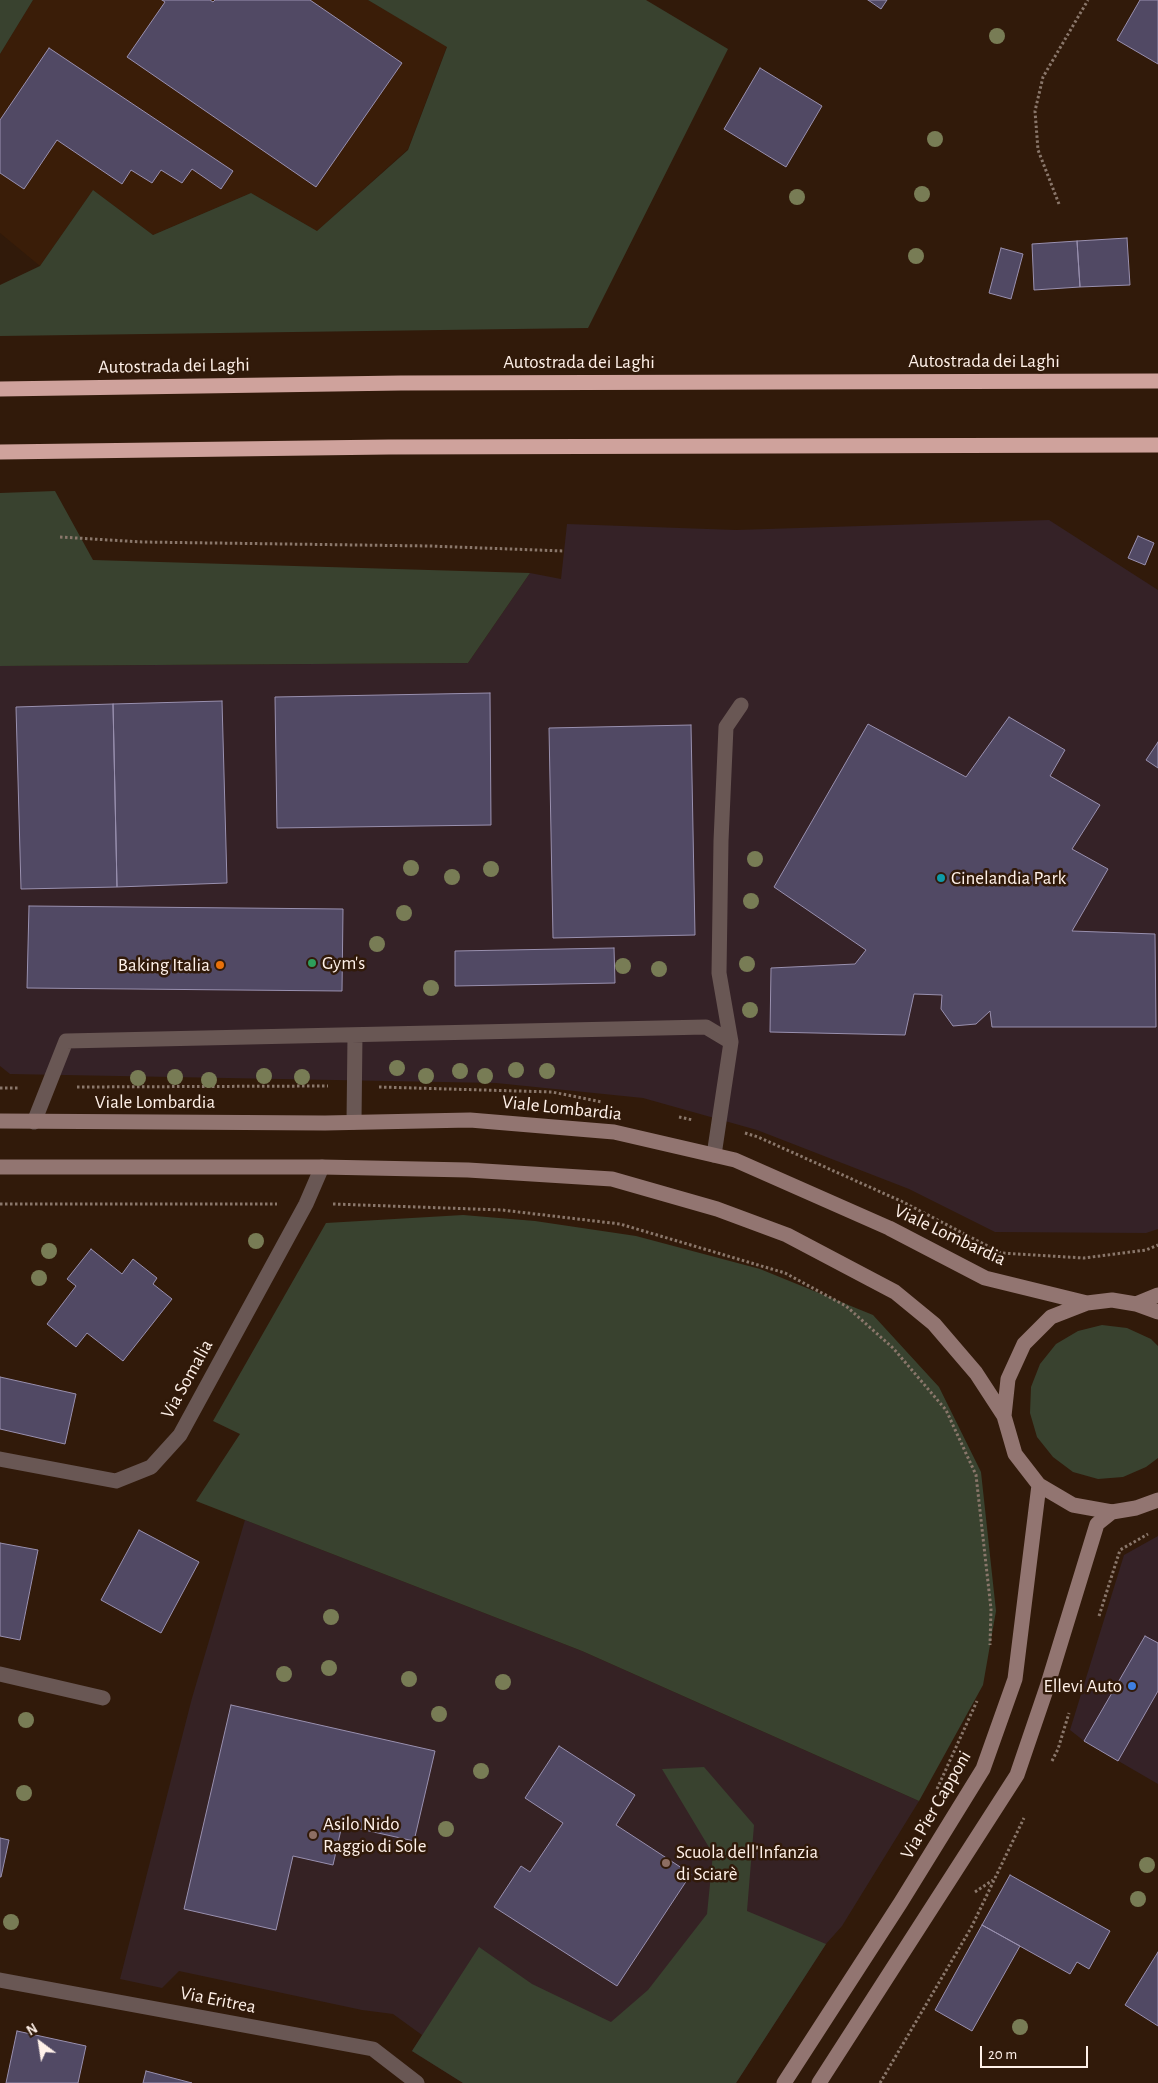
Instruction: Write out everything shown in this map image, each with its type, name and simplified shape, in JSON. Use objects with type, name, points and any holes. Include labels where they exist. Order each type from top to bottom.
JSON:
[{"type":"highway","name":"Autostrada dei Laghi","points":[[0,389],[411,382],[1158,381]]},
{"type":"highway","points":[[0,452],[389,446],[1158,444]]},
{"type":"main road","name":"Viale Lombardia","points":[[0,1122],[354,1122],[470,1120],[614,1132],[735,1160],[889,1228],[985,1278],[1087,1303]]},
{"type":"main road","points":[[0,1167],[322,1167],[468,1170],[612,1179],[726,1212],[787,1235],[896,1292],[934,1324],[976,1373],[1004,1416],[1015,1454],[1039,1484],[1073,1505],[1112,1512],[1136,1508],[1158,1500]]},
{"type":"main road","points":[[1136,1304],[1158,1295]]},
{"type":"main road","points":[[1004,1416],[1008,1379],[1024,1344],[1051,1318],[1087,1303],[1112,1300],[1136,1304],[1158,1312]]},
{"type":"main road","name":"Via Pier Capponi","points":[[784,2083],[901,1902],[983,1769],[1007,1706],[1015,1679],[1039,1484]]},
{"type":"main road","points":[[819,2083],[1017,1775],[1047,1687],[1097,1524],[1112,1512]]},
{"type":"street","points":[[714,1155],[731,1042],[719,973],[721,841],[726,727],[741,705]]},
{"type":"street","points":[[34,1122],[66,1041],[706,1027],[731,1042]]},
{"type":"street","points":[[354,1122],[355,1035]]},
{"type":"street","name":"Via Somalia","points":[[0,1459],[116,1481],[151,1467],[180,1435],[306,1204],[322,1167]]},
{"type":"street","points":[[0,1674],[103,1698]]},
{"type":"street","name":"Via Eritrea","points":[[0,1980],[373,2049],[417,2083]]},
{"type":"path","points":[[1059,204],[1038,150],[1035,111],[1043,77],[1088,0]]},
{"type":"path","points":[[60,537],[142,542],[419,546],[564,551]]},
{"type":"path","points":[[0,1204],[306,1204],[502,1210],[620,1224],[785,1273],[846,1306],[892,1348],[946,1410],[976,1475],[992,1609],[990,1646]]},
{"type":"path","points":[[936,1790],[977,1700]]},
{"type":"path","points":[[880,2083],[971,1928],[993,1879]]},
{"type":"shaded area","points":[[33,0],[368,0],[447,46],[408,149],[317,231],[251,193],[153,235],[93,190],[40,266],[0,233],[0,54]]},
{"type":"shaded area","points":[[1049,520],[1158,590],[1158,1229],[1146,1233],[995,1232],[909,1189],[757,1130],[643,1098],[496,1083],[10,1074],[0,1066],[0,666],[468,663],[530,573],[561,579],[567,524],[736,530]]},
{"type":"shaded area","points":[[245,1520],[582,1651],[919,1801],[842,1926],[826,1944],[736,2083],[463,2083],[412,2051],[422,2035],[393,2014],[362,2010],[179,1971],[162,1988],[120,1979],[192,1698]]},
{"type":"shaded area","points":[[1158,1536],[1158,1784],[1084,1741],[1070,1730],[1124,1555]]},
{"type":"green space","points":[[0,0],[33,0],[0,54]]},
{"type":"green space","points":[[368,0],[646,0],[728,49],[588,328],[0,336],[0,285],[40,266],[93,190],[153,235],[251,193],[317,231],[408,150],[447,47]]},
{"type":"green space","points":[[55,491],[93,560],[530,573],[468,663],[0,666],[0,493]]},
{"type":"green space","points":[[463,1215],[535,1221],[636,1236],[760,1269],[873,1315],[939,1387],[981,1472],[996,1611],[983,1685],[919,1801],[582,1651],[196,1501],[240,1434],[213,1421],[326,1223]]},
{"type":"green space","points":[[1102,1325],[1127,1328],[1151,1339],[1158,1346],[1158,1458],[1146,1467],[1123,1477],[1098,1479],[1073,1472],[1053,1457],[1037,1437],[1030,1413],[1031,1387],[1040,1364],[1056,1344],[1078,1331]]},
{"type":"green space","points":[[704,1767],[754,1825],[747,1911],[826,1944],[736,2083],[463,2083],[412,2051],[479,1947],[532,1984],[611,2022],[648,1990],[707,1914],[713,1854],[662,1769]]},
{"type":"building","points":[[162,0],[210,0],[213,2],[215,0],[310,0],[402,63],[316,187],[127,57],[165,2]]},
{"type":"building","points":[[868,0],[887,0],[881,9]]},
{"type":"building","points":[[1140,0],[1158,0],[1158,64],[1117,40]]},
{"type":"building","points":[[49,48],[233,171],[221,189],[192,169],[182,183],[161,170],[152,183],[131,170],[122,184],[57,140],[24,189],[0,173],[0,120]]},
{"type":"building","points":[[760,68],[822,106],[786,167],[724,129]]},
{"type":"building","points":[[1127,238],[1130,285],[1080,287],[1077,241]]},
{"type":"building","points":[[1077,241],[1080,287],[1034,290],[1032,244]]},
{"type":"building","points":[[1001,248],[1023,254],[1011,299],[989,293]]},
{"type":"building","points":[[1138,536],[1154,543],[1145,565],[1128,558]]},
{"type":"building","points":[[490,693],[491,825],[277,828],[275,697]]},
{"type":"building","points":[[222,701],[227,883],[117,887],[113,704]]},
{"type":"building","points":[[113,704],[117,887],[21,889],[16,707]]},
{"type":"building","name":"Cinelandia Park","points":[[1009,717],[1065,750],[1050,776],[1100,805],[1072,849],[1108,869],[1072,931],[1155,934],[1156,1027],[992,1027],[990,1011],[976,1024],[953,1026],[941,1009],[942,995],[914,994],[905,1035],[770,1032],[771,968],[855,964],[866,950],[774,887],[868,724],[966,777]]},
{"type":"building","points":[[691,725],[695,935],[553,938],[549,728]]},
{"type":"building","points":[[1158,742],[1158,768],[1146,760]]},
{"type":"building","points":[[29,906],[343,909],[342,991],[27,988]]},
{"type":"building","points":[[614,948],[615,983],[455,986],[455,951]]},
{"type":"building","points":[[91,1249],[122,1274],[133,1259],[157,1278],[153,1284],[172,1299],[123,1361],[87,1333],[76,1347],[47,1324],[76,1286],[67,1279]]},
{"type":"building","points":[[0,1377],[76,1394],[65,1444],[0,1429]]},
{"type":"building","points":[[139,1530],[199,1562],[161,1633],[101,1600]]},
{"type":"building","points":[[0,1543],[38,1550],[20,1640],[0,1636]]},
{"type":"building","points":[[1145,1636],[1158,1643],[1158,1691],[1118,1761],[1084,1741]]},
{"type":"building","points":[[231,1705],[435,1751],[414,1841],[342,1825],[333,1865],[293,1856],[276,1930],[184,1909]]},
{"type":"building","points":[[559,1746],[635,1795],[616,1825],[691,1874],[617,1986],[494,1907],[521,1866],[530,1872],[563,1823],[525,1798]]},
{"type":"building","points":[[0,1838],[9,1840],[1,1877],[0,1877]]},
{"type":"building","points":[[1010,1875],[1110,1931],[1089,1969],[1077,1962],[1070,1974],[982,1925]]},
{"type":"building","points":[[982,1925],[1020,1946],[972,2031],[935,2010]]},
{"type":"building","points":[[1158,1952],[1158,2026],[1125,2005]]},
{"type":"building","points":[[17,2031],[86,2046],[78,2083],[6,2083]]},
{"type":"building","points":[[146,2071],[192,2083],[143,2083]]},
{"type":"place","name":"Cinelandia Park","points":[[941,878]]},
{"type":"place","name":"Gym's","points":[[312,963]]},
{"type":"place","name":"Baking Italia","points":[[220,965]]},
{"type":"place","name":"Ellevi Auto","points":[[1132,1686]]},
{"type":"place","name":"Asilo Nido Raggio di Sole","points":[[313,1835]]},
{"type":"place","name":"Scuola dell'Infanzia di Sciarè","points":[[666,1863]]}]
